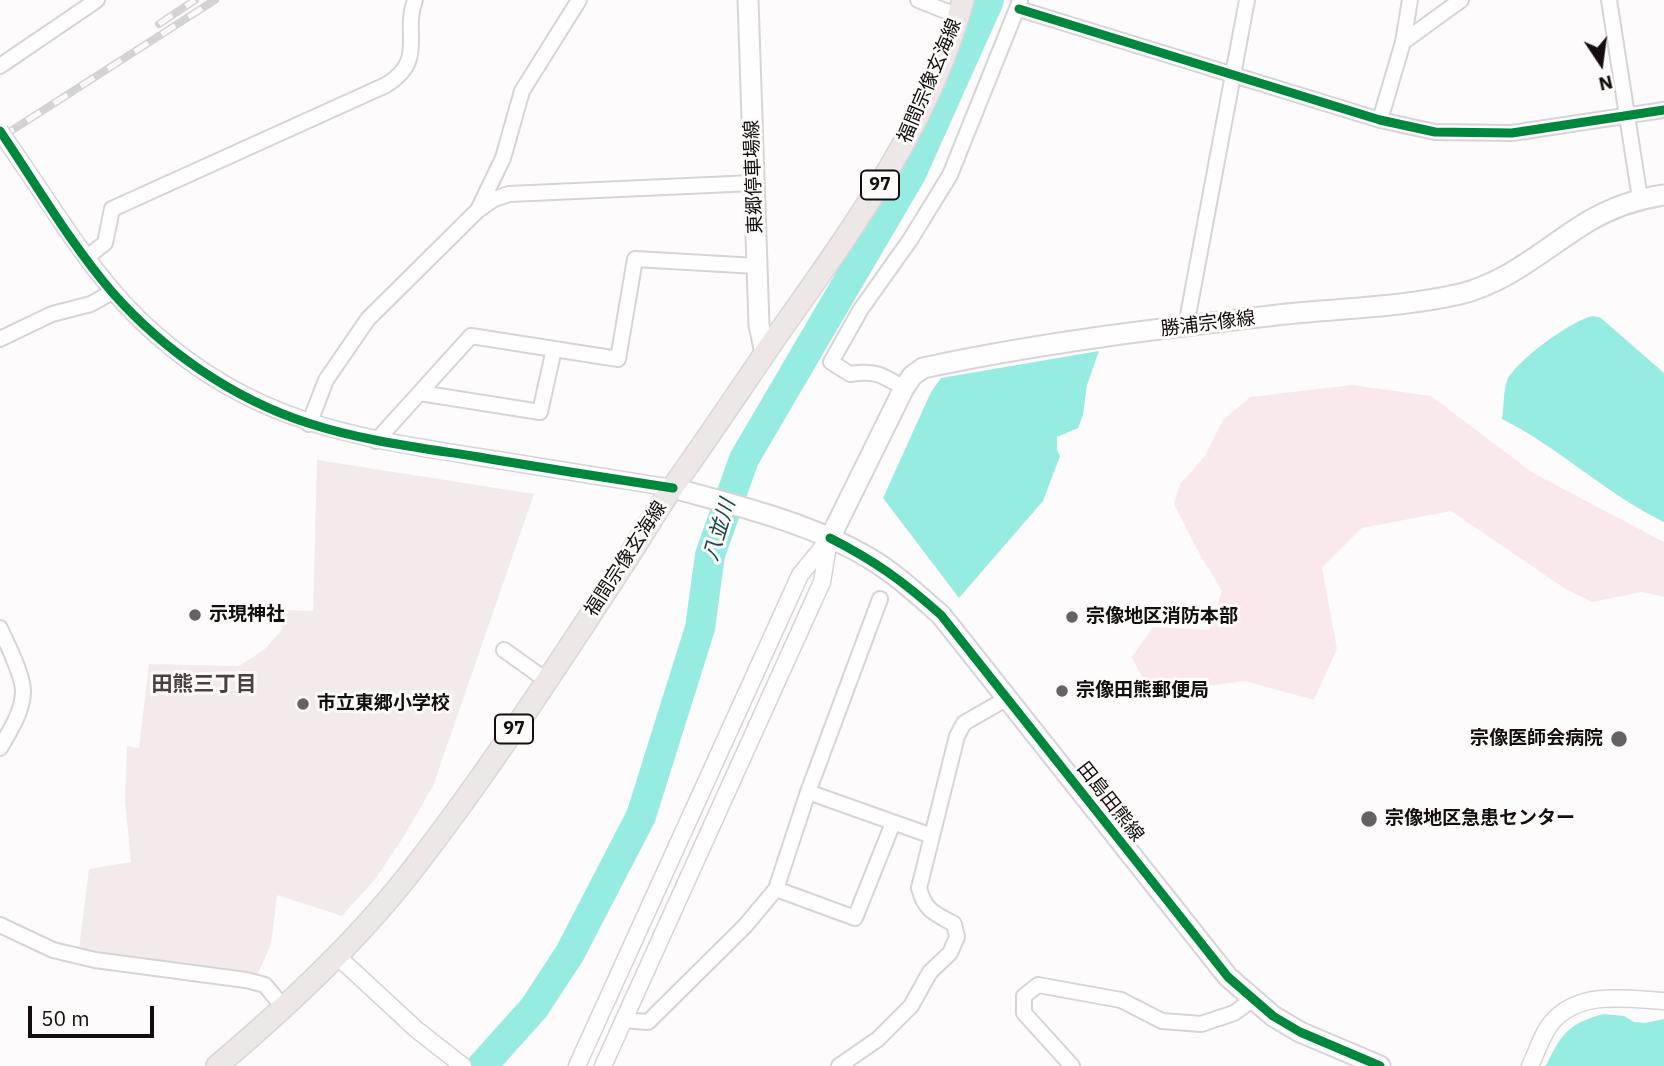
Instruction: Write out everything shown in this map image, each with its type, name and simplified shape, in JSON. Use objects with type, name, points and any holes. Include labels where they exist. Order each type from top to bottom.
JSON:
[{"type":"main road","name":"東郷停車場線","points":[[748,0],[759,324],[765,353]]},
{"type":"main road","name":"福間宗像玄海線","points":[[217,1066],[337,956],[419,863],[480,779],[673,488],[855,226],[899,153],[936,78],[961,8]]},
{"type":"main road","name":"勝浦宗像線","points":[[830,538],[904,388],[912,376],[923,368],[1186,326],[1294,313],[1388,307],[1463,293],[1503,278],[1589,221],[1614,208],[1664,194]]},
{"type":"main road","name":"田島田熊線","points":[[673,488],[756,512],[830,538],[870,559],[901,580],[941,615],[1227,976],[1252,1000],[1300,1032],[1380,1066]]},
{"type":"street","points":[[0,66],[97,0]]},
{"type":"street","points":[[86,258],[105,243],[112,209],[398,78],[410,62],[415,0]]},
{"type":"street","points":[[477,211],[503,158],[522,92],[579,0]]},
{"type":"street","points":[[918,0],[961,8]]},
{"type":"street","points":[[1186,326],[1247,0]]},
{"type":"street","points":[[1380,120],[1403,42],[1410,0]]},
{"type":"street","points":[[1403,42],[1461,0]]},
{"type":"street","points":[[1609,0],[1640,199]]},
{"type":"street","points":[[904,388],[883,375],[870,371],[850,374],[831,362],[861,309],[910,240],[950,175],[1020,4],[1233,75],[1380,120],[1435,132],[1512,133],[1664,110]]},
{"type":"street","points":[[0,131],[86,258],[113,292],[153,333],[197,367],[238,393],[309,424],[376,441],[673,488]]},
{"type":"street","points":[[309,424],[326,380],[368,319],[477,211],[494,199],[509,194],[754,183]]},
{"type":"street","points":[[376,441],[471,336],[618,359],[635,259],[757,266]]},
{"type":"street","points":[[0,339],[52,314],[91,304],[113,292]]},
{"type":"street","points":[[420,393],[540,412],[554,349]]},
{"type":"street","points":[[603,1066],[822,582],[830,538]]},
{"type":"street","points":[[577,1066],[800,575],[830,538]]},
{"type":"street","points":[[623,1020],[648,1022],[745,926],[776,889],[808,792],[880,599]]},
{"type":"street","points":[[0,628],[14,660],[23,691],[16,721],[0,748]]},
{"type":"street","points":[[504,650],[546,680]]},
{"type":"street","points":[[839,1066],[878,1039],[911,1006],[930,972],[950,953],[957,937],[954,924],[929,910],[922,902],[919,888],[957,736],[964,723],[1006,699]]},
{"type":"street","points":[[808,792],[932,836]]},
{"type":"street","points":[[776,889],[855,919],[893,823]]},
{"type":"street","points":[[0,925],[53,950],[74,955],[246,980],[264,985],[283,1007]]},
{"type":"street","points":[[337,956],[417,1030],[463,1066]]},
{"type":"street","points":[[1072,1066],[1024,1013],[1024,996],[1038,985],[1121,1000],[1162,1021],[1201,1024],[1234,1013],[1252,1000]]},
{"type":"street","points":[[1530,1066],[1552,1022],[1568,1009],[1605,998],[1664,1001]]},
{"type":"shaded area","points":[[1352,385],[1431,396],[1533,473],[1664,542],[1664,597],[1642,592],[1592,602],[1564,588],[1451,511],[1362,528],[1322,568],[1337,649],[1314,700],[1245,681],[1185,689],[1144,681],[1132,657],[1153,627],[1209,630],[1222,591],[1174,504],[1180,484],[1205,456],[1223,420],[1250,397]]},
{"type":"shaded area","name":"市立東郷小学校","points":[[317,460],[534,494],[433,786],[376,878],[342,916],[277,895],[271,944],[256,978],[79,949],[89,869],[131,862],[125,800],[127,746],[139,748],[149,664],[239,666],[265,649],[281,631],[286,610],[313,611]]},
{"type":"water","points":[[1593,316],[1601,318],[1664,373],[1664,522],[1622,498],[1544,443],[1502,419],[1506,385],[1512,373],[1532,353],[1559,333]]},
{"type":"water","points":[[1099,351],[1087,385],[1083,415],[1078,428],[1057,437],[1060,456],[1043,501],[959,598],[883,498],[931,392],[941,378]]},
{"type":"water","points":[[1603,1014],[1624,1016],[1634,1022],[1645,1023],[1664,1019],[1664,1066],[1546,1066],[1567,1032],[1581,1022]]},
{"type":"waterway","name":"八並川","points":[[482,1066],[534,1008],[570,953],[641,816],[700,628],[710,555],[744,459],[911,174],[989,0]]},
{"type":"railway","points":[[159,24],[195,0]]},
{"type":"railway","points":[[0,138],[215,0]]},
{"type":"cycle path","points":[[1019,9],[1380,120],[1435,132],[1512,133],[1664,110]]},
{"type":"cycle path","points":[[0,131],[68,234],[112,292],[177,353],[253,401],[308,423],[371,439],[673,488]]},
{"type":"cycle path","points":[[830,538],[888,572],[941,615],[1228,977],[1273,1016],[1300,1032],[1380,1066]]},
{"type":"place","name":"示現神社","points":[[195,615]]},
{"type":"place","name":"宗像地区消防本部","points":[[1072,617]]},
{"type":"place","name":"宗像田熊郵便局","points":[[1062,691]]},
{"type":"place","name":"市立東郷小学校","points":[[303,704]]},
{"type":"place","name":"宗像医師会病院","points":[[1619,739]]},
{"type":"place","name":"宗像地区急患センター","points":[[1369,819]]},
{"type":"district","name":"田熊三丁目","points":[[204,685]]}]
